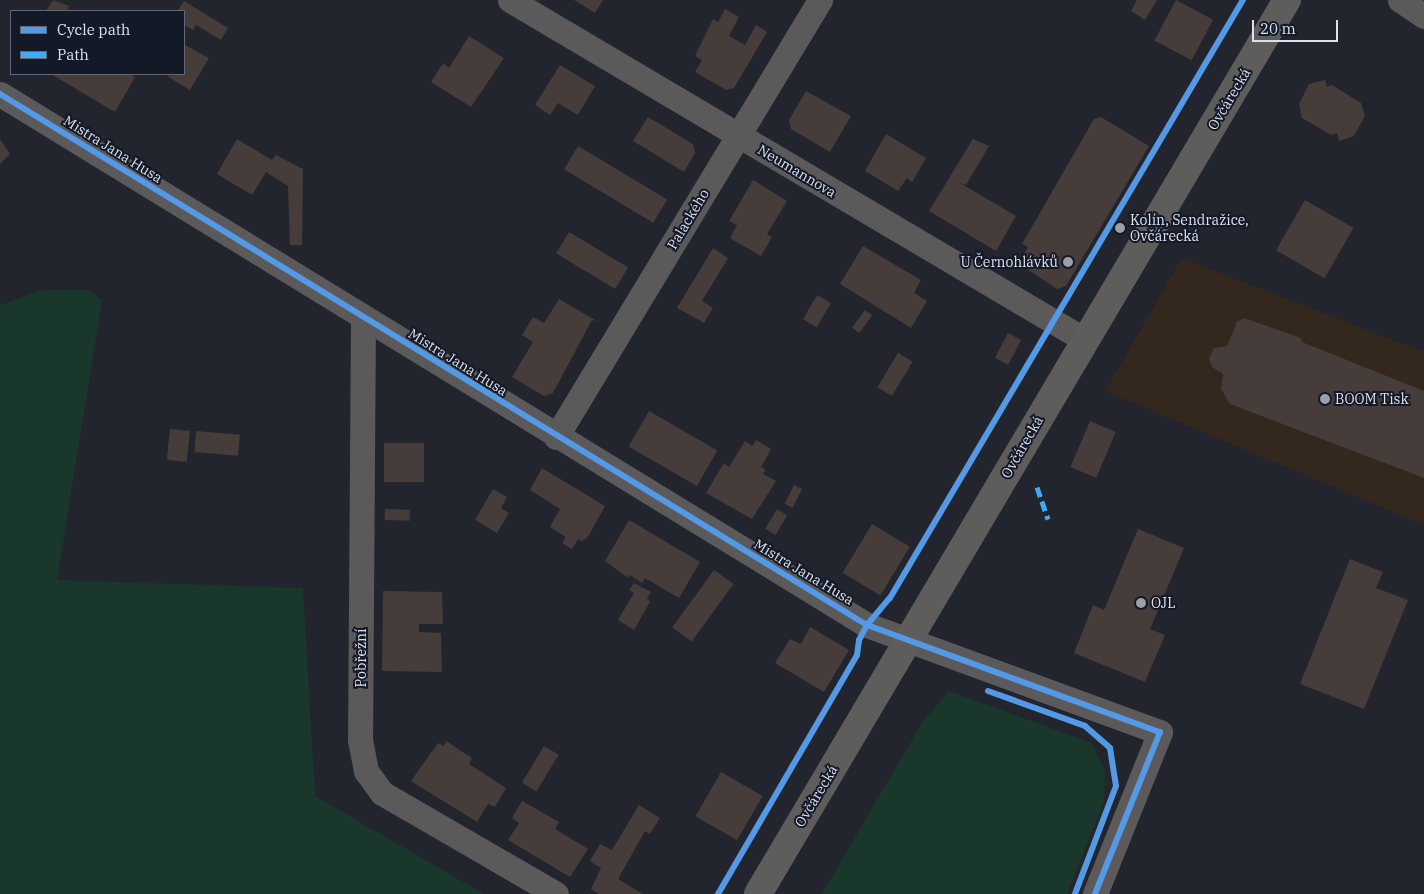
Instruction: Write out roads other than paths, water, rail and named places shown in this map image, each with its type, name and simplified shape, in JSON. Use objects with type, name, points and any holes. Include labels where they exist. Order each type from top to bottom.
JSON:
[{"type":"main road","name":"Ovčárecká","points":[[758,894],[1287,0]]},
{"type":"street","name":"Neumannova","points":[[510,0],[1085,340]]},
{"type":"street","name":"Palackého","points":[[556,437],[820,0]]},
{"type":"street","points":[[1400,0],[1424,16]]},
{"type":"street","name":"Mistra Jana Husa","points":[[0,94],[556,437],[867,625],[1160,732],[1095,894]]},
{"type":"street","name":"Pobřežní","points":[[363,317],[360,740],[366,771],[382,793],[556,894]]},
{"type":"place","name":"Kolín, Sendražice, Ovčárecká","points":[[1120,228]]},
{"type":"place","name":"U Černohlávků","points":[[1068,262]]},
{"type":"place","name":"BOOM Tisk","points":[[1325,399]]},
{"type":"place","name":"OJL","points":[[1141,603]]}]
